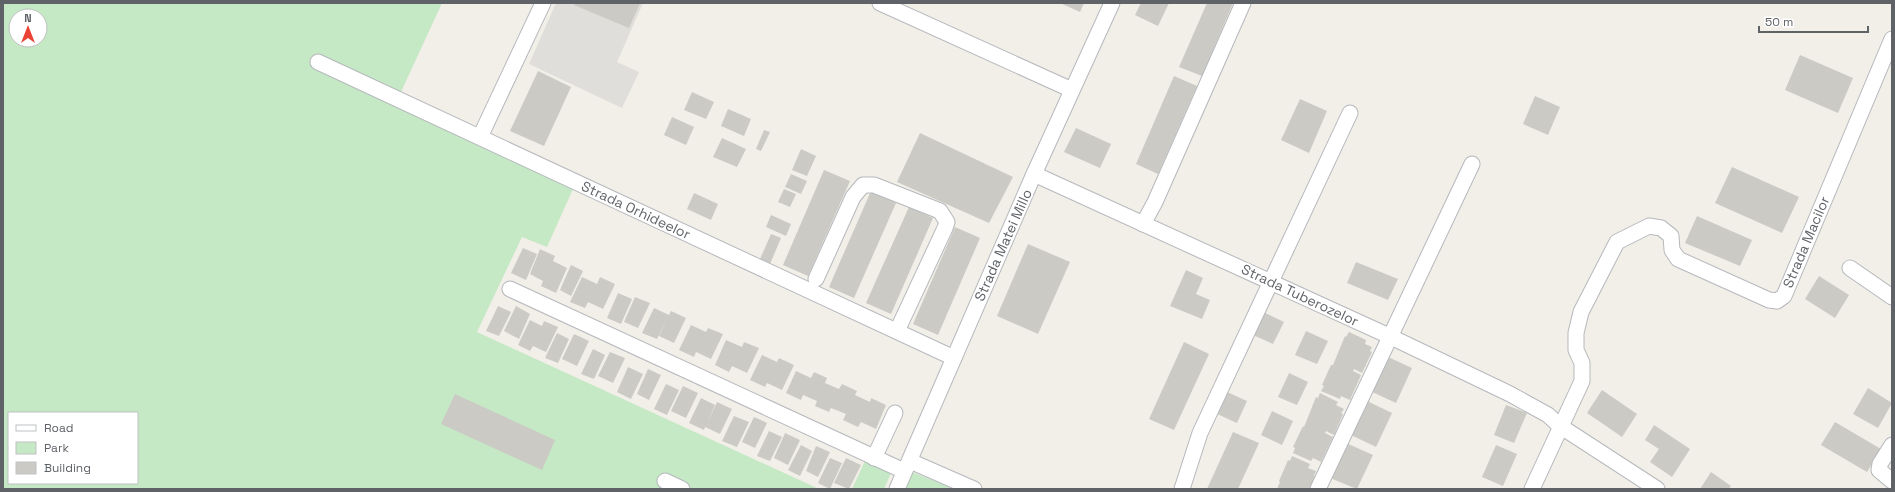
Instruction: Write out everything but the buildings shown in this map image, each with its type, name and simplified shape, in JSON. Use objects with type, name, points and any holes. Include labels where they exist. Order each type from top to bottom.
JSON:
[{"type":"street","points":[[480,137],[543,3]]},
{"type":"street","points":[[880,3],[1072,90]]},
{"type":"street","name":"Strada Matei Millo","points":[[897,489],[1034,174],[1112,3]]},
{"type":"street","points":[[1143,224],[1158,195],[1243,3]]},
{"type":"street","name":"Strada Macilor","points":[[1532,489],[1582,381],[1582,363],[1576,350],[1576,333],[1581,312],[1616,242],[1649,226],[1661,228],[1671,236],[1672,250],[1678,259],[1769,300],[1778,301],[1784,296],[1892,39]]},
{"type":"street","name":"Strada Orhideelor","points":[[318,62],[954,358]]},
{"type":"street","points":[[1182,489],[1200,433],[1350,113]]},
{"type":"street","points":[[1318,489],[1389,336],[1472,164]]},
{"type":"street","name":"Strada Tuberozelor","points":[[1034,174],[1389,336],[1510,394],[1548,415],[1560,426],[1657,489]]},
{"type":"street","points":[[816,279],[853,197],[863,185],[874,185],[940,211],[947,222],[945,228],[897,332]]},
{"type":"street","points":[[1850,268],[1892,297]]},
{"type":"street","points":[[510,290],[874,458],[907,466],[958,486],[974,489]]},
{"type":"street","points":[[874,458],[895,412]]},
{"type":"street","points":[[1892,445],[1880,464],[1879,470],[1892,481]]},
{"type":"street","points":[[665,481],[682,489]]},
{"type":"shaded area","points":[[556,3],[643,3],[617,62],[639,72],[622,108],[529,64]]},
{"type":"green space","points":[[3,3],[442,3],[395,105],[573,189],[547,247],[522,237],[477,332],[819,489],[3,489]]},
{"type":"green space","points":[[865,461],[891,473],[884,489],[852,489]]},
{"type":"green space","points":[[912,472],[949,487],[948,489],[904,489]]}]
